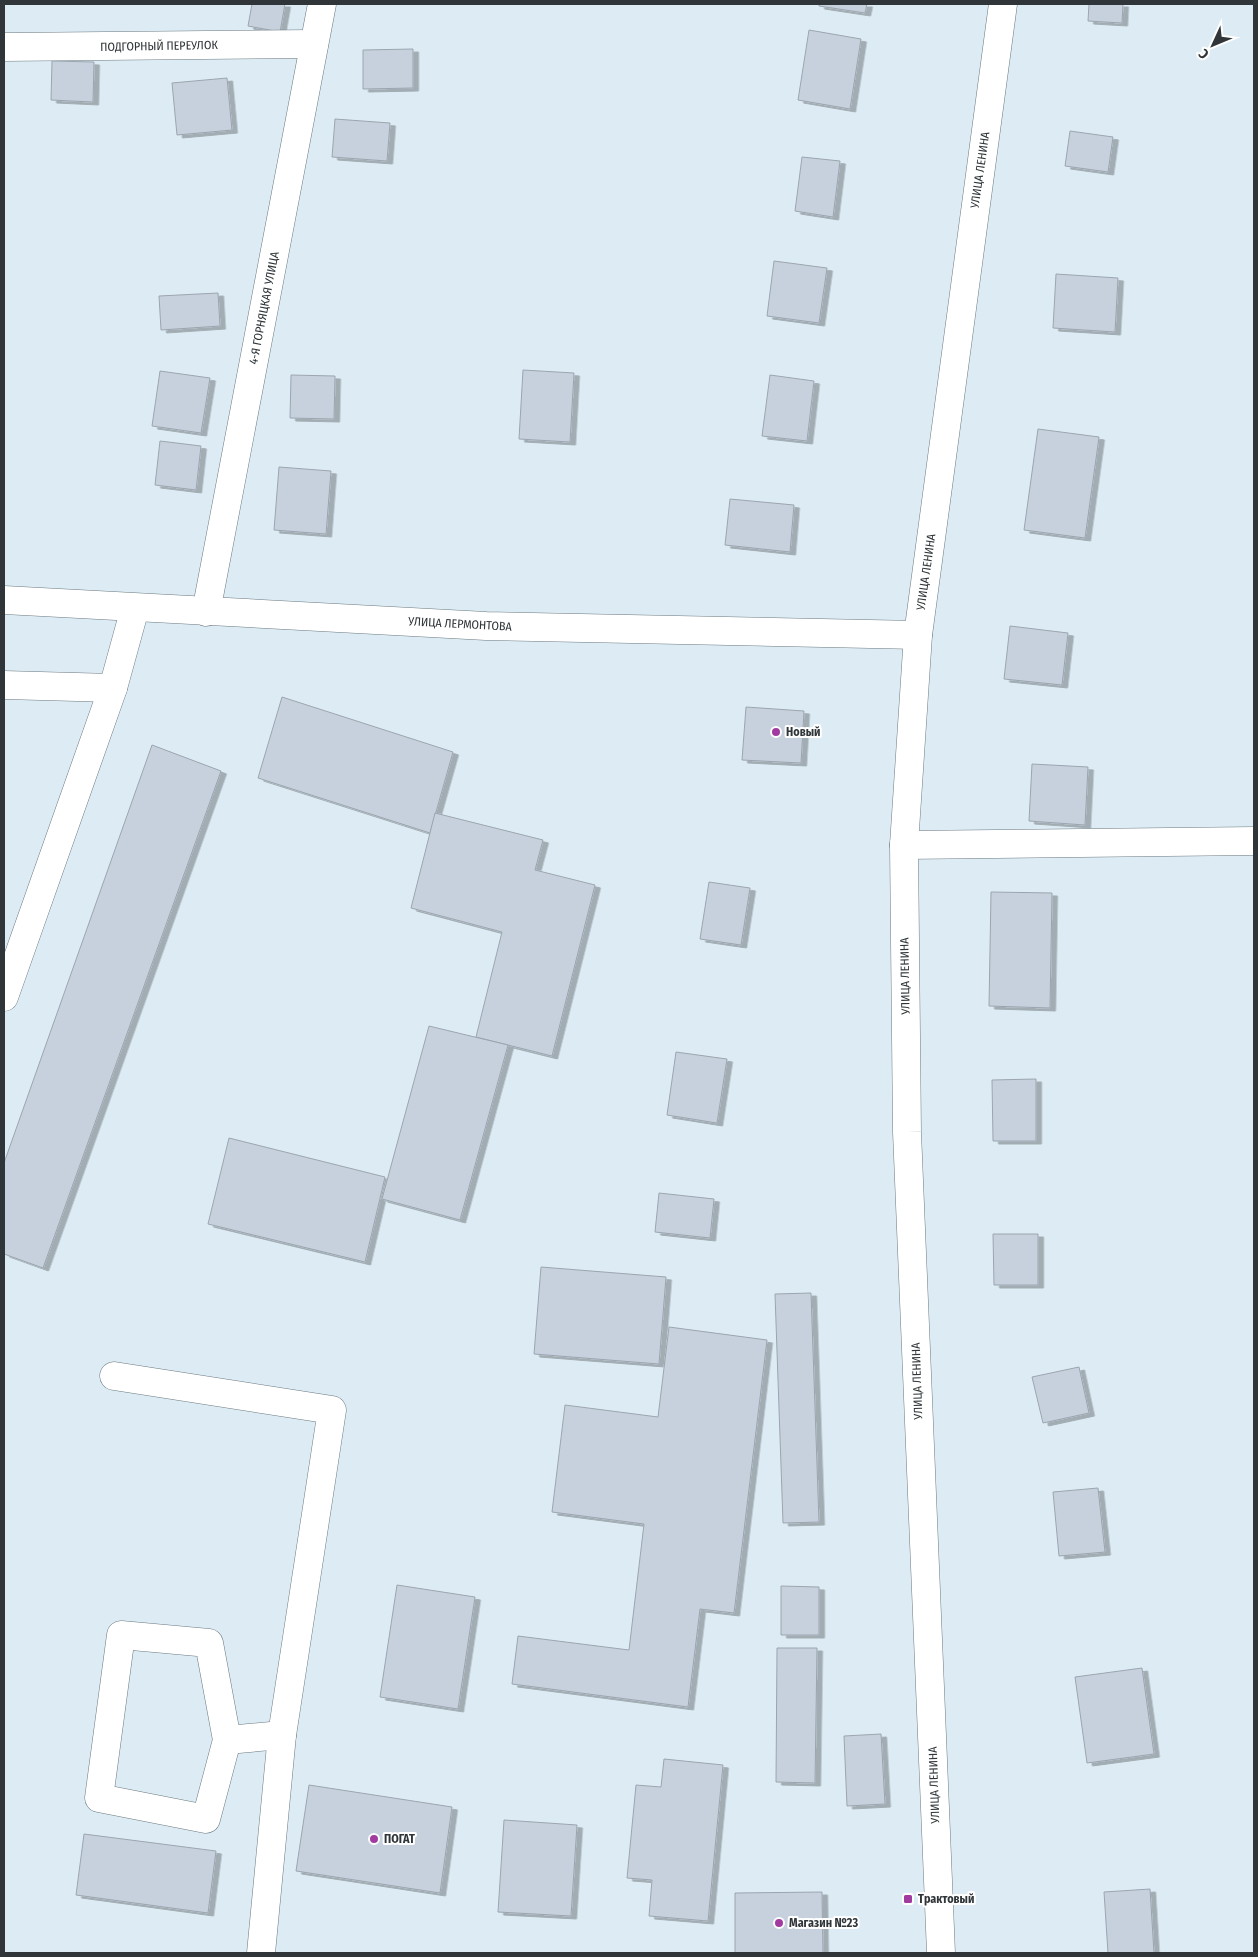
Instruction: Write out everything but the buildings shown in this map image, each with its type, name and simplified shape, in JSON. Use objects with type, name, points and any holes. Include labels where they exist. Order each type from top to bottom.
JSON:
[{"type":"street","name":"4-Я ГОРНЯЦКАЯ УЛИЦА","points":[[206,612],[322,4]]},
{"type":"street","name":"УЛИЦА ЛЕНИНА","points":[[941,1953],[907,1132],[904,845],[918,635],[1003,4]]},
{"type":"street","name":"ПОДГОРНЫЙ ПЕРЕУЛОК","points":[[4,47],[314,44]]},
{"type":"street","name":"УЛИЦА ЛЕРМОНТОВА","points":[[4,600],[486,626],[918,635]]},
{"type":"street","points":[[4,997],[113,688],[135,608]]},
{"type":"street","points":[[4,685],[113,688]]},
{"type":"street","points":[[904,845],[1254,841]]},
{"type":"street","points":[[114,1376],[332,1410],[282,1735],[261,1953]]},
{"type":"street","points":[[121,1635],[209,1643],[227,1740],[206,1820],[99,1798],[121,1635]]},
{"type":"street","points":[[227,1740],[282,1735]]},
{"type":"place","name":"Новый","points":[[776,732]]},
{"type":"place","name":"ПОГАТ","points":[[374,1839]]},
{"type":"place","name":"Трактовый","points":[[908,1899]]},
{"type":"place","name":"Магазин №23","points":[[779,1923]]}]
